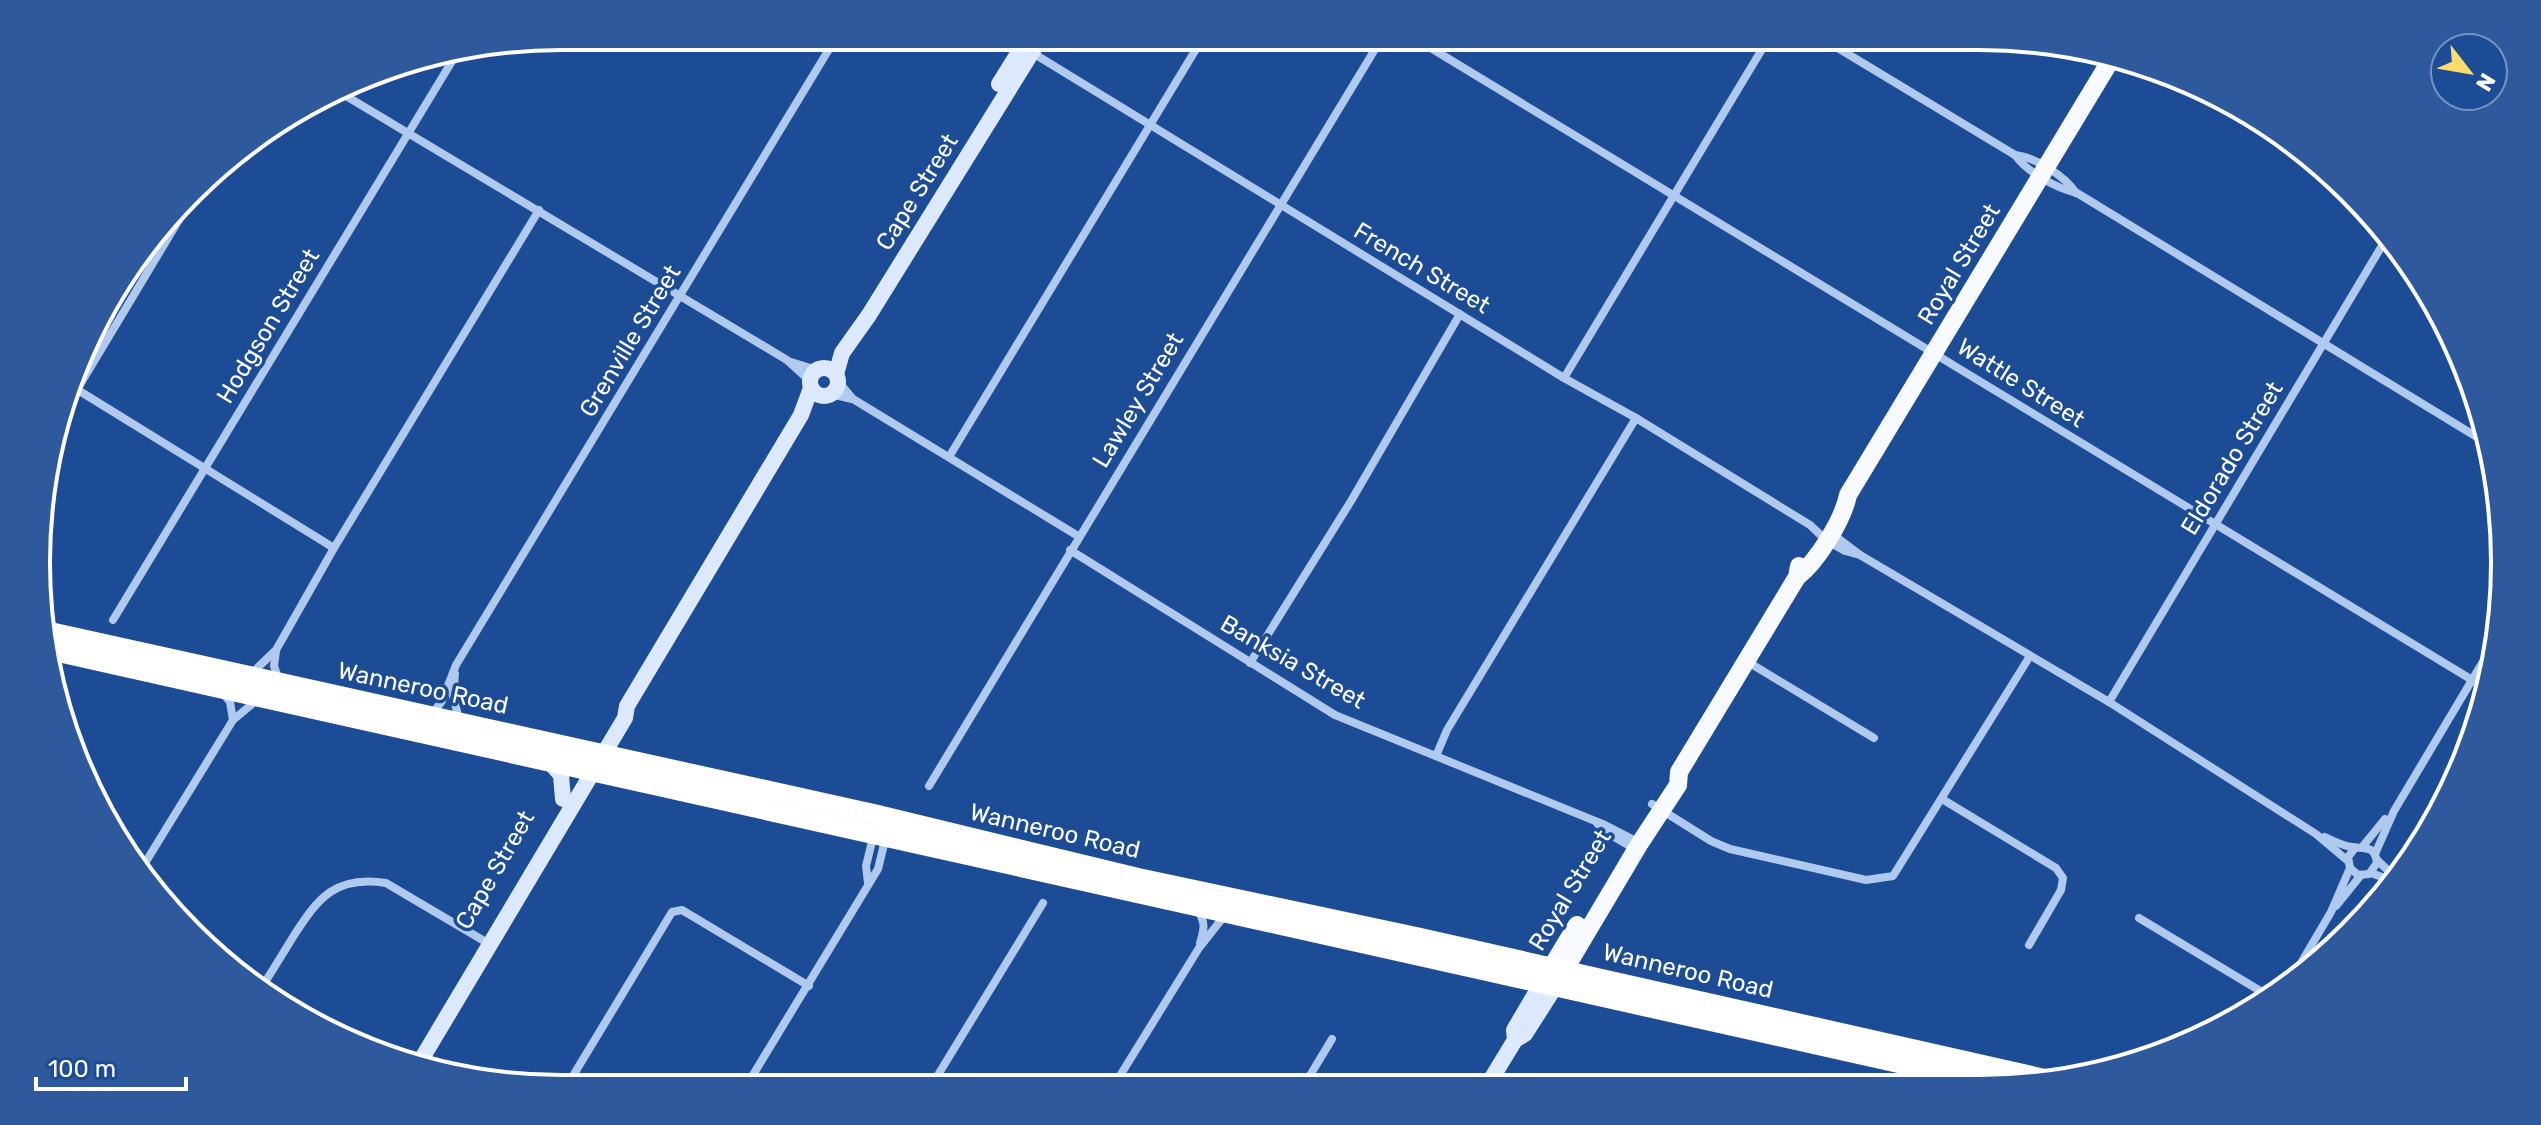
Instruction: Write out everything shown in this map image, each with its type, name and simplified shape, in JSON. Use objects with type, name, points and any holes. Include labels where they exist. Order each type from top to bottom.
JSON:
[{"type":"highway","name":"Wanneroo Road","points":[[55,633],[461,724],[746,806],[848,830],[882,826],[1138,878],[1955,1075]]},
{"type":"highway","name":"Wanneroo Road","points":[[58,652],[549,761],[629,760],[759,789],[882,826],[1228,912],[2017,1074]]},
{"type":"highway","points":[[699,776],[743,796],[746,806]]},
{"type":"highway","points":[[759,789],[764,800],[773,805],[848,830]]},
{"type":"main road","name":"Royal Street","points":[[1553,977],[1657,808],[1668,779],[1679,772],[1797,577],[1810,568],[1825,534],[1845,510],[1848,495],[2107,66]]},
{"type":"street","name":"Grenville Street","points":[[430,717],[442,701],[456,665],[829,50]]},
{"type":"street","name":"Cape Street","points":[[423,1056],[592,761],[615,714],[624,714],[801,415],[1025,50]]},
{"type":"street","name":"French Street","points":[[1036,50],[1151,125],[1564,378],[1636,418],[1825,534],[1850,545],[1860,555],[2109,702],[2316,834],[2349,865],[2366,874]]},
{"type":"street","points":[[949,457],[1196,50]]},
{"type":"street","name":"Lawley Street","points":[[929,786],[1374,50]]},
{"type":"street","name":"Wattle Street","points":[[1434,50],[2477,683]]},
{"type":"street","points":[[1564,378],[1762,50]]},
{"type":"street","points":[[1841,50],[2015,155],[2026,156],[2042,172],[2070,184],[2077,193],[2475,436]]},
{"type":"street","name":"Hodgson Street","points":[[113,620],[451,63]]},
{"type":"street","points":[[348,97],[1078,536]]},
{"type":"street","points":[[250,676],[276,650],[334,548],[539,210]]},
{"type":"street","name":"Eldorado Street","points":[[2109,702],[2381,247]]},
{"type":"street","points":[[93,358],[156,251]]},
{"type":"street","points":[[1250,663],[1351,501],[1460,314]]},
{"type":"street","points":[[824,382],[853,399]]},
{"type":"street","points":[[80,391],[334,548]]},
{"type":"street","points":[[1436,756],[1447,730],[1636,418]]},
{"type":"street","name":"Banksia Street","points":[[1070,550],[1335,715],[1596,823],[1602,830],[1633,844]]},
{"type":"street","points":[[276,650],[274,666],[282,684]]},
{"type":"street","points":[[1657,808],[1730,849],[1866,880],[1893,876],[2030,656]]},
{"type":"street","points":[[1747,661],[1874,738]]},
{"type":"street","points":[[456,665],[453,696],[461,724]]},
{"type":"street","points":[[2331,912],[2366,874],[2394,811],[2480,666]]},
{"type":"street","points":[[219,688],[230,702],[233,720]]},
{"type":"street","points":[[146,861],[233,720],[259,698]]},
{"type":"street","points":[[624,714],[620,738],[629,760]]},
{"type":"street","points":[[549,761],[561,775],[563,799]]},
{"type":"street","name":"Cape Street","points":[[416,1054],[487,942],[563,799],[592,761]]},
{"type":"street","points":[[1942,799],[2056,868],[2063,878],[2061,890],[2029,945]]},
{"type":"street","points":[[2304,958],[2331,912],[2359,847],[2394,811]]},
{"type":"street","points":[[753,1075],[878,869],[882,826]]},
{"type":"street","name":"French Street","points":[[2316,834],[2359,847],[2376,857]]},
{"type":"street","points":[[2376,857],[2387,871]]},
{"type":"street","points":[[2366,874],[2382,877]]},
{"type":"street","points":[[266,980],[313,906],[334,888],[348,884],[386,883],[487,942]]},
{"type":"street","points":[[938,1075],[1043,903]]},
{"type":"street","points":[[1192,903],[1204,922],[1199,948]]},
{"type":"street","points":[[573,1075],[672,912],[677,910],[682,910],[809,986]]},
{"type":"street","points":[[1120,1075],[1199,948],[1228,912]]},
{"type":"street","points":[[2139,918],[2260,991]]},
{"type":"street","name":"Royal Street","points":[[1494,1075],[1515,1040],[1525,1034],[1553,977]]},
{"type":"street","points":[[1310,1075],[1332,1039]]}]
